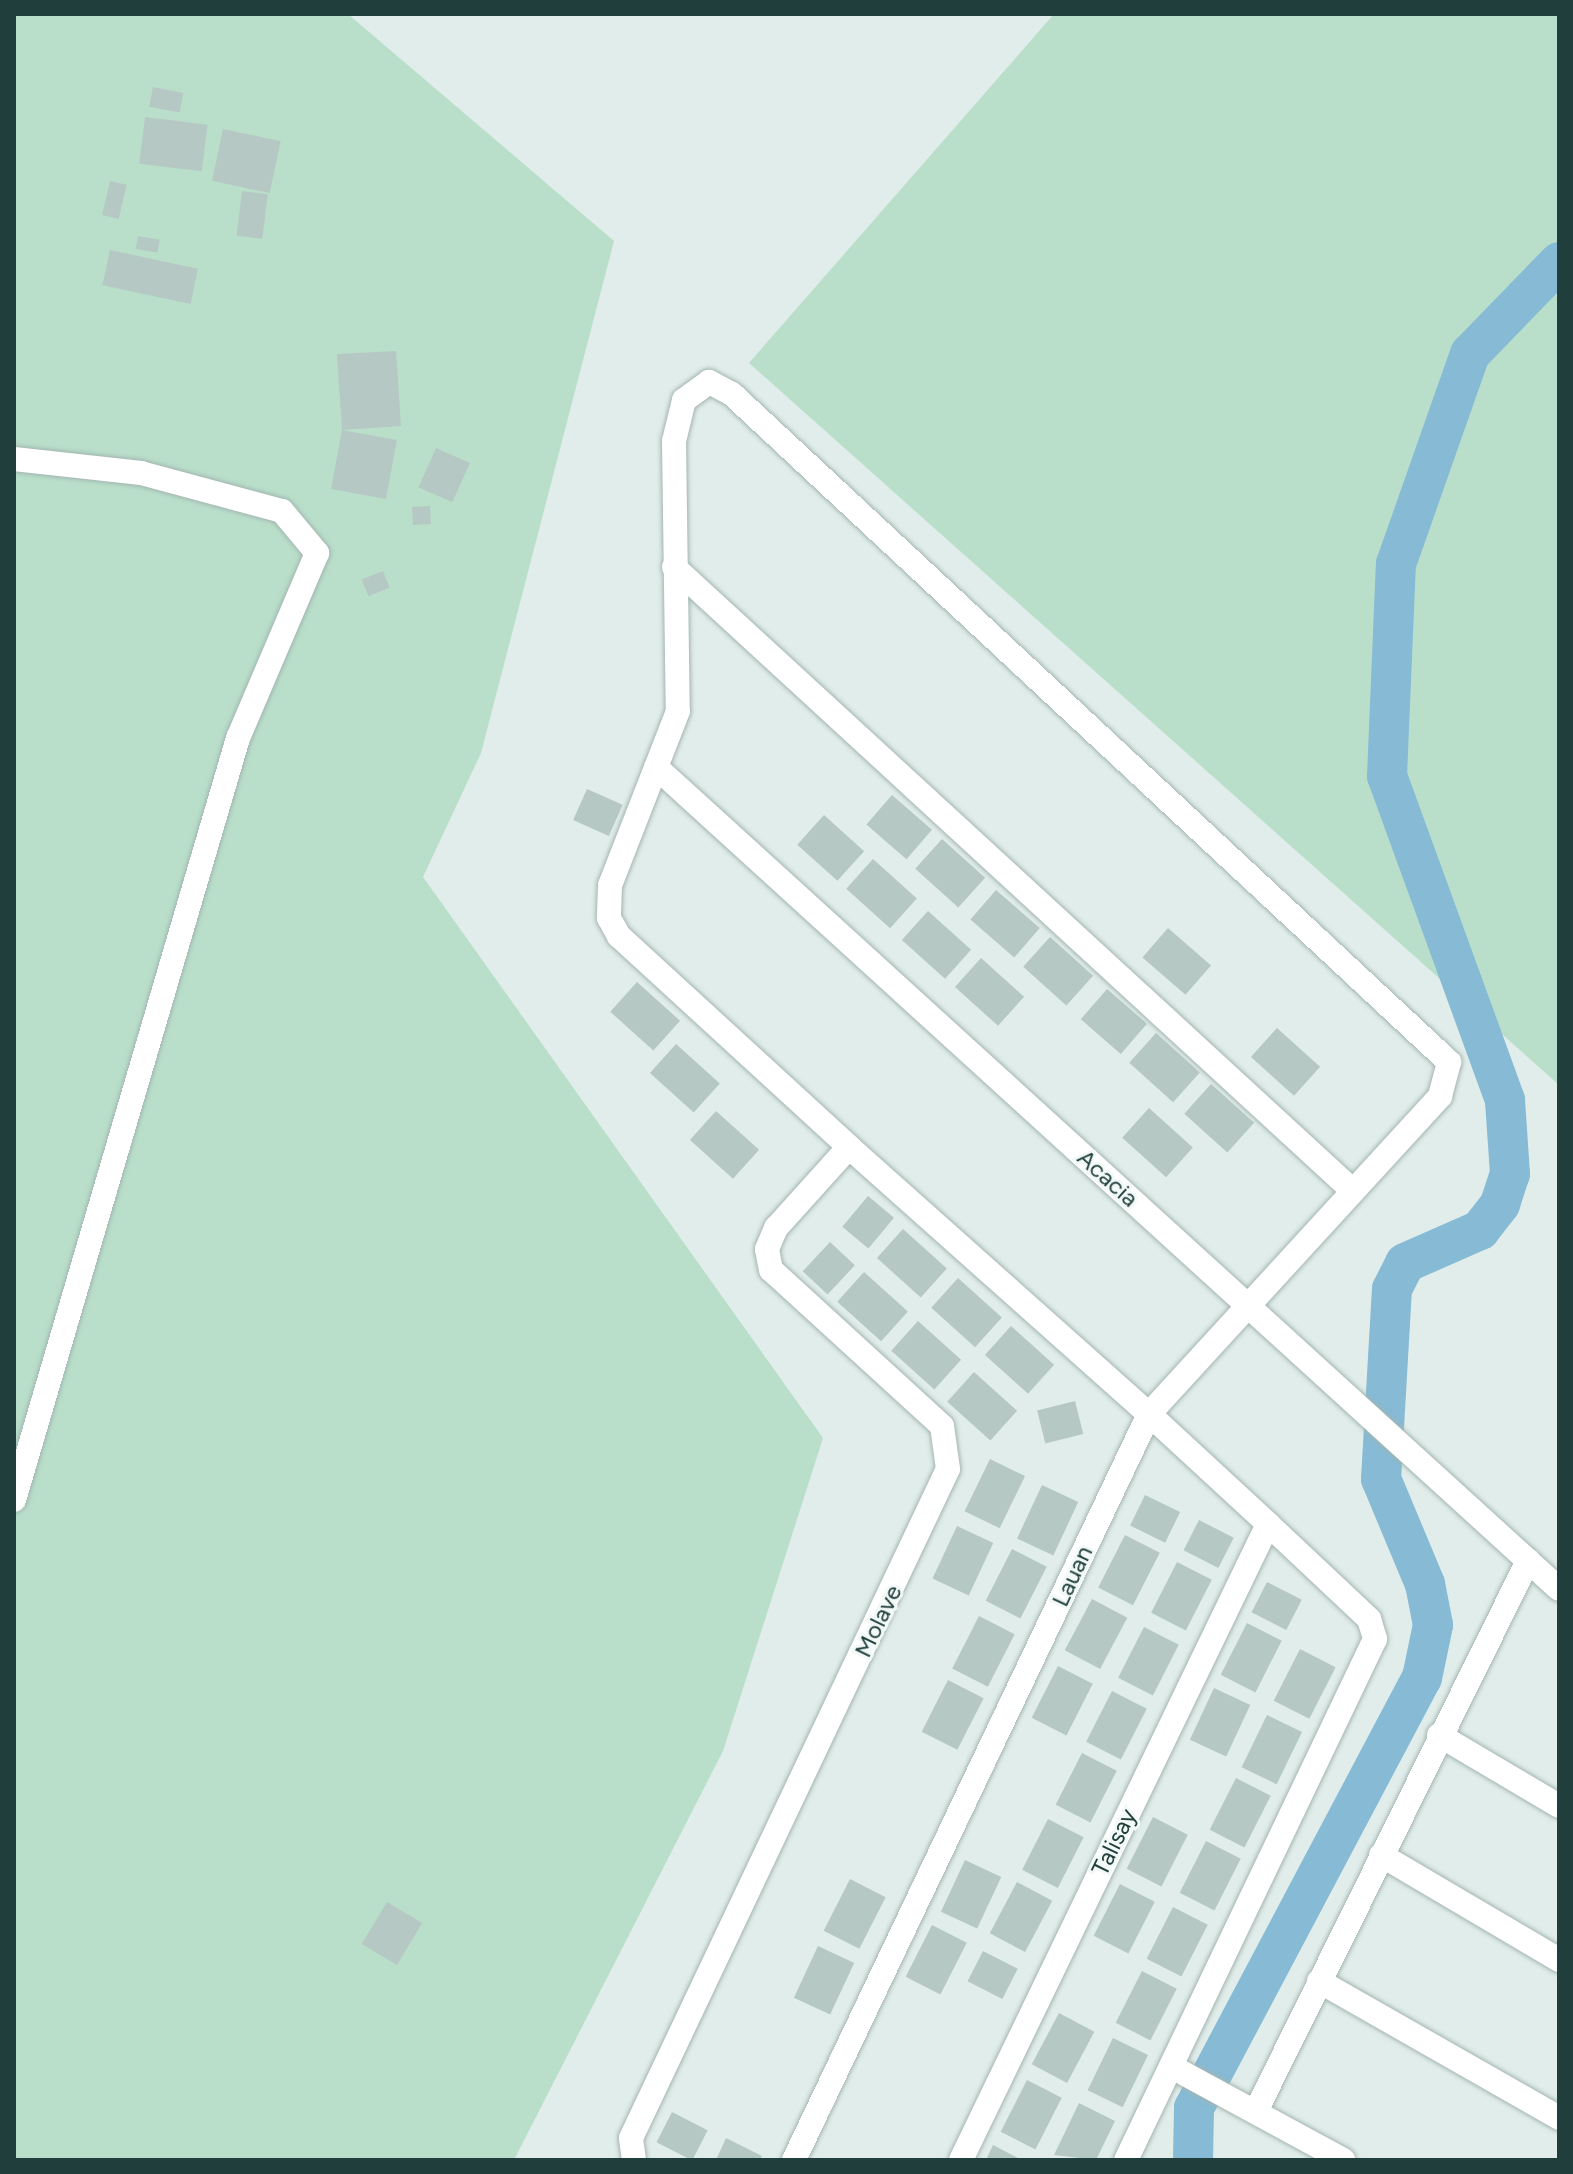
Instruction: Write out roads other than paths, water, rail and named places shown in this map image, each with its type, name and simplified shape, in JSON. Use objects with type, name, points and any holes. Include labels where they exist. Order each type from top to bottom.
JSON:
[{"type":"street","name":"Lauan","points":[[674,567],[674,441],[684,400],[709,382],[732,394],[1449,1062],[1440,1096],[1246,1303],[1149,1414],[794,2160]]},
{"type":"street","points":[[14,459],[141,473],[282,511],[317,553],[238,738],[14,1500]]},
{"type":"street","points":[[674,567],[678,711],[610,885],[609,918],[619,936],[1268,1524],[1369,1619],[1375,1639],[1126,2160]]},
{"type":"street","points":[[674,567],[1351,1189]]},
{"type":"street","name":"Acacia","points":[[656,767],[1559,1589]]},
{"type":"street","name":"Molave","points":[[634,2160],[631,2138],[948,1469],[942,1426],[771,1270],[767,1249],[776,1228],[849,1147]]},
{"type":"street","name":"Talisay","points":[[961,2160],[1268,1524]]},
{"type":"street","points":[[1246,2107],[1319,1981],[1528,1561]]},
{"type":"street","points":[[1439,1735],[1559,1806]]},
{"type":"street","points":[[1381,1855],[1559,1960]]},
{"type":"street","points":[[1319,1981],[1559,2118]]},
{"type":"street","points":[[1172,2067],[1343,2160]]},
{"type":"waterway","points":[[1193,2160],[1194,2108],[1422,1678],[1433,1625],[1425,1584],[1381,1479],[1392,1289],[1405,1263],[1480,1230],[1500,1204],[1510,1174],[1505,1100],[1387,776],[1396,564],[1470,354],[1559,262]]}]
